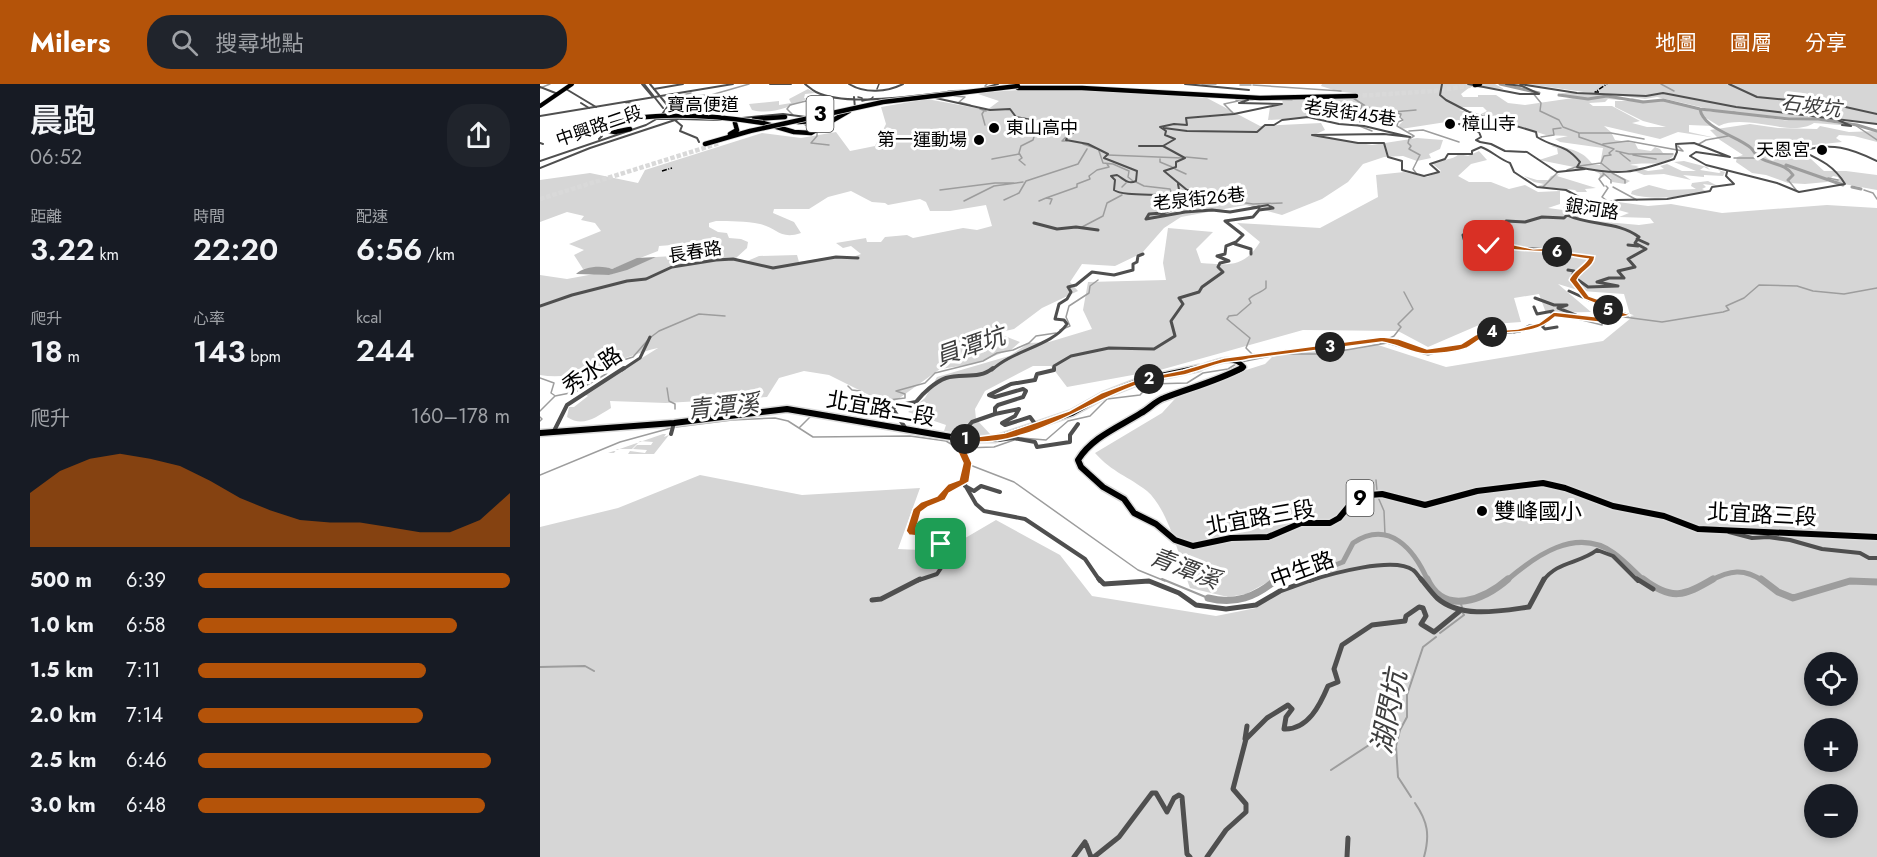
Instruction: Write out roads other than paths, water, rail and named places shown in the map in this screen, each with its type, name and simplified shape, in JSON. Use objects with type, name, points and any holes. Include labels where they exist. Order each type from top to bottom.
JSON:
[{"type":"highway","name":"3","points":[[705,144],[808,116],[891,100],[1018,87],[1086,86],[1332,95]]},
{"type":"highway","name":"3","points":[[753,132],[859,108],[942,95],[1018,87],[1082,88],[1260,98],[1354,94]]},
{"type":"highway","points":[[1183,95],[1211,97]]},
{"type":"highway","points":[[1230,98],[1260,98]]},
{"type":"highway","points":[[602,128],[616,120],[638,118],[734,121],[787,116],[891,100]]},
{"type":"highway","points":[[602,128],[613,122],[632,119],[710,119],[764,123],[785,130],[807,132],[820,129],[836,115],[859,108]]},
{"type":"highway","points":[[710,119],[764,123]]},
{"type":"highway","points":[[717,142],[735,132],[738,127],[734,121]]},
{"type":"highway","points":[[790,123],[820,121],[824,125],[820,129]]},
{"type":"highway","points":[[602,128],[615,132],[630,129]]},
{"type":"highway","points":[[602,128],[615,135]]},
{"type":"highway","points":[[600,139],[604,136],[602,128]]},
{"type":"main road","points":[[557,94],[566,90],[571,84]]},
{"type":"main road","points":[[540,105],[571,84]]},
{"type":"main road","name":"北宜路二段","points":[[540,433],[673,423],[787,410],[957,439],[986,440],[1006,436],[1072,413],[1104,395],[1142,380],[1185,372],[1224,360],[1240,361]]},
{"type":"main road","name":"北宜路三段","points":[[1240,361],[1244,367],[1241,370],[1161,399],[1140,414],[1114,427],[1079,457],[1079,464],[1103,487],[1124,499],[1139,517],[1156,524],[1175,540],[1193,546],[1231,538],[1268,537],[1301,523],[1330,523],[1340,518],[1353,501],[1371,495],[1382,494],[1425,505],[1477,491],[1537,483],[1555,485],[1612,506],[1664,516],[1698,529],[1792,531],[1823,536],[1877,537]]},
{"type":"street","points":[[646,84],[660,96]]},
{"type":"street","points":[[646,84],[664,110],[679,119],[682,126],[680,131],[697,138],[699,142]]},
{"type":"street","name":"中興路二段","points":[[646,84],[664,110]]},
{"type":"street","points":[[654,89],[683,84]]},
{"type":"street","points":[[540,116],[733,84]]},
{"type":"street","points":[[770,84],[791,84]]},
{"type":"street","points":[[805,84],[817,93],[862,98],[861,100],[864,101],[871,99],[879,84]]},
{"type":"street","points":[[849,84],[854,88],[867,90],[892,88],[903,84]]},
{"type":"street","points":[[856,97],[922,95],[999,84]]},
{"type":"street","points":[[1185,84],[1247,90]]},
{"type":"street","points":[[1442,84],[1440,95],[1444,100],[1486,117],[1536,132],[1543,141],[1569,149],[1580,162],[1576,166],[1605,173],[1641,171],[1673,160],[1677,152],[1676,144],[1694,143],[1729,156],[1696,152],[1690,154],[1696,161],[1727,172],[1780,184],[1796,192],[1812,188],[1843,186],[1845,183],[1836,170],[1823,160],[1802,151],[1818,146],[1853,148],[1863,156],[1877,161]]},
{"type":"street","points":[[1468,84],[1514,93],[1537,94],[1522,86],[1506,84]]},
{"type":"street","points":[[1520,84],[1577,93],[1648,96],[1663,93],[1736,106],[1877,124]]},
{"type":"street","points":[[1730,84],[1757,97],[1832,104],[1877,114]]},
{"type":"street","points":[[541,87],[557,94]]},
{"type":"street","points":[[566,90],[596,107]]},
{"type":"street","name":"老泉街26巷","points":[[922,95],[980,108],[1010,109],[1016,117],[1069,127],[1073,133],[1066,140],[1080,141],[1100,148],[1108,154],[1104,158],[1137,171],[1136,181],[1133,182],[1126,182],[1118,176],[1112,176],[1115,180],[1114,190],[1120,194],[1161,193],[1177,197],[1180,195],[1178,184]]},
{"type":"street","points":[[653,97],[660,96]]},
{"type":"street","name":"中興路二段","points":[[660,96],[664,110]]},
{"type":"street","name":"寶高便道","points":[[600,139],[602,135],[598,128],[603,124],[638,117],[747,119],[756,116],[793,115],[808,118],[855,108],[856,97]]},
{"type":"street","name":"老泉街45巷","points":[[1160,127],[1187,124],[1186,118],[1218,117],[1224,114],[1263,110],[1282,104],[1255,106],[1239,103],[1247,100]]},
{"type":"street","points":[[625,102],[639,106],[641,111],[638,117]]},
{"type":"street","points":[[581,103],[589,108]]},
{"type":"street","name":"中興路二段","points":[[540,160],[630,129],[657,118],[664,110]]},
{"type":"street","points":[[1812,115],[1850,124],[1842,126]]},
{"type":"street","name":"老泉街45巷","points":[[1160,127],[1185,133],[1241,129],[1257,132],[1265,125],[1274,125],[1282,120],[1303,117],[1342,125],[1364,126],[1410,137],[1384,134],[1312,135],[1358,142],[1383,143],[1388,157],[1402,161],[1402,170],[1424,176],[1439,172],[1430,164],[1445,159],[1448,153],[1472,154],[1472,151],[1481,147]]},
{"type":"street","points":[[630,129],[615,131],[605,129],[611,123],[632,118]]},
{"type":"street","name":"中興路二段","points":[[540,160],[615,135],[657,118]]},
{"type":"street","points":[[564,151],[679,119]]},
{"type":"street","points":[[1459,124],[1479,132],[1481,137],[1476,140],[1480,142],[1481,147],[1491,151],[1499,159],[1510,163],[1514,172],[1537,187],[1566,190],[1579,197],[1604,203],[1698,195],[1710,191],[1712,187],[1735,183],[1726,176],[1727,172]]},
{"type":"street","points":[[1139,146],[1163,146],[1175,139],[1165,135],[1166,131],[1160,127]]},
{"type":"street","points":[[540,168],[615,135]]},
{"type":"street","points":[[1480,142],[1491,144],[1505,151],[1527,152],[1557,172],[1585,169]]},
{"type":"street","name":"老泉街26巷","points":[[1163,146],[1185,158],[1176,162],[1176,167],[1164,170],[1187,190],[1203,191],[1210,198],[1189,202],[1163,213],[1149,214],[1145,218],[1156,219],[1204,210],[1230,212],[1259,206],[1273,207],[1259,210],[1253,218],[1225,221],[1243,235],[1234,243]]},
{"type":"street","name":"銀河路","points":[[1464,239],[1488,232],[1494,228],[1493,225],[1506,225],[1506,221],[1519,224],[1538,220],[1542,216],[1564,218],[1567,215],[1588,222],[1627,228],[1639,237],[1635,243],[1646,246]]},
{"type":"street","points":[[1034,223],[1056,229],[1076,227],[1098,230]]},
{"type":"street","points":[[1467,230],[1468,232],[1462,237],[1464,239],[1475,239],[1494,247],[1552,250],[1593,258],[1573,277]]},
{"type":"street","points":[[995,414],[995,408],[998,405],[1023,398],[1026,391],[1020,390],[995,397],[991,397],[991,393],[1011,384],[1035,380],[1037,374],[1054,370],[1054,366],[1067,357],[1109,348],[1154,349],[1175,336],[1171,321],[1183,304],[1179,298],[1199,291],[1202,286],[1223,272],[1218,267],[1220,263],[1229,261],[1217,256],[1227,252],[1226,246],[1234,243],[1251,249],[1251,254]]},
{"type":"street","points":[[1573,277],[1588,287],[1618,286],[1614,283],[1597,282],[1609,278],[1624,278],[1618,272],[1635,267],[1628,259],[1646,249],[1646,246],[1628,245]]},
{"type":"street","points":[[906,429],[893,409],[896,406],[916,402],[924,392],[946,378],[979,375],[990,371],[1003,359],[1061,333],[1067,324],[1064,320],[1055,319],[1059,304],[1067,299],[1071,292],[1068,287],[1076,285],[1092,272],[1114,275],[1133,270],[1132,265],[1137,262],[1138,256],[1143,254]]},
{"type":"street","name":"長春路","points":[[540,306],[572,295],[627,281],[646,279],[676,266],[725,258],[776,268],[836,257],[858,258]]},
{"type":"street","points":[[1550,316],[1556,314],[1598,320],[1628,315],[1602,309],[1598,302],[1587,297],[1573,277],[1574,271],[1568,270]]},
{"type":"street","points":[[1569,291],[1598,302]]},
{"type":"street","points":[[1535,298],[1554,305],[1567,305],[1558,308],[1578,315],[1578,317]]},
{"type":"street","points":[[1534,307],[1539,315],[1553,311],[1541,325]]},
{"type":"street","points":[[1240,361],[1248,356],[1382,340],[1396,341],[1417,350],[1427,351],[1463,346],[1478,336],[1490,333],[1520,331],[1529,326],[1557,327]]},
{"type":"street","name":"秀水路","points":[[554,432],[561,423],[562,413],[567,405],[640,358],[650,338]]},
{"type":"street","points":[[968,427],[972,422],[1019,409],[1015,416],[1002,423],[1005,425],[1030,417],[1036,426]]},
{"type":"street","points":[[670,432],[673,423]]},
{"type":"street","points":[[986,440],[1013,438],[1035,442],[1038,447],[1051,446],[1070,442],[1070,435],[1078,424]]},
{"type":"street","points":[[957,439],[968,463],[964,484]]},
{"type":"street","points":[[872,600],[881,599],[918,580],[938,574],[943,565],[964,554],[956,548],[941,544],[942,539],[934,539],[929,533],[911,531],[916,511],[924,504],[941,498],[951,486],[964,484],[974,491],[981,486],[1000,492]]},
{"type":"street","name":"中生路","points":[[964,484],[976,504],[984,511],[1025,519],[1085,559],[1097,578],[1104,584],[1136,583],[1145,580],[1179,592],[1196,605],[1226,609],[1250,607],[1280,591],[1335,572],[1393,565],[1412,569],[1438,599],[1461,610],[1493,612],[1528,607],[1553,569],[1582,559],[1597,550],[1604,550],[1616,556],[1645,587],[1653,589]]},
{"type":"street","points":[[1726,530],[1752,538],[1768,537],[1790,540],[1822,549],[1860,553],[1869,558],[1877,558]]},
{"type":"street","points":[[1244,743],[1254,729],[1288,705],[1292,709],[1286,717],[1284,729],[1287,730],[1309,721],[1318,709],[1328,686],[1338,682],[1334,669],[1342,645],[1372,624],[1401,622],[1419,607],[1423,608],[1426,616],[1421,624],[1434,632],[1461,610]]},
{"type":"street","points":[[1207,857],[1226,830],[1246,812],[1246,804],[1233,789],[1247,726]]},
{"type":"street","points":[[1074,857],[1085,842],[1092,857],[1114,842],[1152,793],[1156,793],[1167,812],[1174,798],[1179,795],[1182,797],[1187,854],[1190,857]]},
{"type":"street","points":[[1348,838],[1349,857]]},
{"type":"street","points":[[1349,857],[1350,849]]},
{"type":"waterway","points":[[540,88],[550,84]]},
{"type":"waterway","points":[[711,95],[749,84]]},
{"type":"waterway","points":[[1202,84],[1216,84]]},
{"type":"waterway","points":[[1500,84],[1539,93]]},
{"type":"waterway","points":[[1661,84],[1674,91]]},
{"type":"waterway","points":[[1240,85],[1251,85]]},
{"type":"waterway","points":[[1253,85],[1341,91]]},
{"type":"waterway","points":[[948,91],[969,90]]},
{"type":"waterway","points":[[1532,92],[1541,103],[1540,111],[1559,120],[1563,127],[1579,133],[1579,137],[1614,149],[1609,153],[1611,155],[1604,156],[1601,163]]},
{"type":"waterway","points":[[678,96],[691,93],[694,96],[708,95]]},
{"type":"waterway","name":"石坡坑","points":[[1559,95],[1588,99],[1607,96],[1643,102],[1663,100],[1700,109]]},
{"type":"waterway","points":[[676,96],[681,100],[677,100]]},
{"type":"waterway","points":[[793,115],[787,109],[790,105],[826,96]]},
{"type":"waterway","points":[[954,96],[965,97],[959,102],[970,105]]},
{"type":"waterway","points":[[1353,98],[1367,107],[1401,114],[1400,117]]},
{"type":"waterway","name":"老泉街45巷","points":[[1236,100],[1253,100]]},
{"type":"waterway","points":[[1266,100],[1292,100]]},
{"type":"waterway","points":[[1233,113],[1224,104],[1238,101]]},
{"type":"waterway","points":[[1360,122],[1362,119],[1358,116],[1362,105]]},
{"type":"waterway","points":[[980,109],[986,111]]},
{"type":"waterway","name":"石坡坑","points":[[1700,109],[1789,119],[1818,119],[1857,125],[1877,131]]},
{"type":"waterway","points":[[1700,109],[1707,122],[1714,127],[1751,148],[1760,158],[1790,171],[1793,175],[1788,180]]},
{"type":"waterway","points":[[1393,112],[1416,110]]},
{"type":"waterway","points":[[984,111],[982,114],[985,125]]},
{"type":"waterway","name":"石坡坑","points":[[1733,112],[1741,114]]},
{"type":"waterway","points":[[1401,118],[1403,120],[1398,122],[1397,126],[1414,136],[1409,139],[1408,143],[1411,146],[1409,149],[1420,155],[1413,169],[1416,173]]},
{"type":"waterway","points":[[1044,121],[1061,121]]},
{"type":"waterway","points":[[1034,122],[1052,127],[1061,126]]},
{"type":"waterway","points":[[1025,165],[1019,160],[1022,158],[1019,153],[1021,146],[1033,140],[1037,127],[1033,123]]},
{"type":"waterway","points":[[804,124],[817,132],[817,136],[811,143],[829,145]]},
{"type":"waterway","points":[[1357,125],[1372,131]]},
{"type":"waterway","points":[[1855,125],[1877,140]]},
{"type":"waterway","points":[[1067,141],[1062,141],[1069,134],[1068,128]]},
{"type":"waterway","points":[[1541,137],[1554,135],[1553,129],[1561,128]]},
{"type":"waterway","points":[[1409,131],[1423,130],[1459,142]]},
{"type":"waterway","points":[[1580,133],[1611,133],[1644,139]]},
{"type":"waterway","points":[[1699,144],[1706,140],[1728,136]]},
{"type":"waterway","points":[[1603,144],[1628,141],[1683,151],[1678,146]]},
{"type":"waterway","points":[[1083,144],[1095,148]]},
{"type":"waterway","points":[[1004,200],[1019,193],[1026,181],[1078,164],[1087,149]]},
{"type":"waterway","points":[[1099,151],[1103,163],[1113,164],[1129,171],[1128,177],[1133,181]]},
{"type":"waterway","points":[[1616,151],[1629,154],[1673,154]]},
{"type":"waterway","points":[[1620,153],[1630,161]]},
{"type":"waterway","points":[[992,159],[1019,154]]},
{"type":"waterway","points":[[1108,155],[1182,158]]},
{"type":"waterway","points":[[1633,155],[1656,159]]},
{"type":"waterway","points":[[1186,157],[1207,159]]},
{"type":"waterway","points":[[1734,158],[1759,158]]},
{"type":"waterway","points":[[1160,159],[1160,162],[1172,167]]},
{"type":"waterway","points":[[1579,166],[1601,163]]},
{"type":"waterway","points":[[1601,163],[1611,171]]},
{"type":"waterway","points":[[1046,198],[1077,187],[1077,184],[1090,179],[1089,176],[1097,170],[1109,167],[1107,164]]},
{"type":"waterway","points":[[1786,165],[1843,185]]},
{"type":"waterway","points":[[1567,170],[1576,167]]},
{"type":"waterway","points":[[1175,169],[1186,174]]},
{"type":"waterway","points":[[1543,187],[1557,173]]},
{"type":"waterway","points":[[1603,173],[1611,180],[1611,183]]},
{"type":"waterway","points":[[1612,173],[1625,180],[1625,183]]},
{"type":"waterway","points":[[1604,174],[1599,179],[1604,186]]},
{"type":"waterway","points":[[1828,178],[1838,180]]},
{"type":"waterway","points":[[1788,180],[1797,191]]},
{"type":"waterway","points":[[964,201],[994,186],[1023,182]]},
{"type":"waterway","points":[[1136,182],[1144,186],[1170,189],[1172,194],[1178,195]]},
{"type":"waterway","points":[[940,190],[1014,183]]},
{"type":"waterway","points":[[1122,187],[1126,183]]},
{"type":"waterway","points":[[1606,186],[1608,188],[1602,197],[1606,200]]},
{"type":"waterway","points":[[1613,187],[1637,200]]},
{"type":"waterway","points":[[1852,187],[1861,189]]},
{"type":"waterway","points":[[1864,190],[1873,193],[1877,199]]},
{"type":"waterway","points":[[1082,227],[1103,216],[1107,203],[1122,195]]},
{"type":"waterway","points":[[1181,195],[1207,198]]},
{"type":"waterway","points":[[1039,201],[1046,198]]},
{"type":"waterway","points":[[1046,198],[1052,199],[1050,204]]},
{"type":"waterway","points":[[1212,198],[1253,204],[1282,203]]},
{"type":"waterway","name":"員潭坑","points":[[1060,330],[1070,326],[1066,317],[1069,306],[1089,293],[1090,286],[1098,280]]},
{"type":"waterway","points":[[1252,354],[1246,348],[1250,338],[1227,319],[1229,316],[1237,315],[1251,303],[1249,299],[1266,288],[1266,281]]},
{"type":"waterway","points":[[1624,317],[1662,322],[1723,312],[1729,310],[1726,306],[1744,298],[1759,285],[1797,286],[1813,291],[1844,294],[1877,288]]},
{"type":"waterway","points":[[1380,343],[1394,336],[1401,327],[1398,324],[1413,309],[1404,292]]},
{"type":"waterway","points":[[651,337],[659,331],[699,314],[725,316]]},
{"type":"waterway","points":[[1570,317],[1602,325],[1602,320]]},
{"type":"waterway","points":[[1514,333],[1532,328]]},
{"type":"waterway","name":"員潭坑","points":[[848,386],[852,390],[860,391],[872,402],[905,398],[905,394],[896,391],[925,383],[935,373],[983,361],[997,353],[1013,350],[1029,343],[1036,336],[1056,333]]},
{"type":"waterway","points":[[1464,347],[1486,336]]},
{"type":"waterway","points":[[540,411],[555,396],[575,392],[606,374],[617,362],[633,357],[647,341]]},
{"type":"waterway","points":[[1241,362],[1280,354],[1323,354],[1387,343],[1428,355],[1444,350]]},
{"type":"waterway","points":[[1021,438],[1046,440],[1068,421],[1090,416],[1107,399],[1140,395],[1150,384],[1187,383],[1203,373],[1228,369],[1236,364]]},
{"type":"waterway","points":[[540,378],[554,383],[551,393],[554,395]]},
{"type":"waterway","points":[[667,388],[669,401],[675,404],[675,409]]},
{"type":"waterway","name":"員潭坑","points":[[799,428],[812,415]]},
{"type":"waterway","points":[[540,417],[542,419],[540,421]]},
{"type":"waterway","name":"青潭溪","points":[[676,427],[732,420],[775,418],[788,421],[813,437],[910,436],[946,441],[956,447],[966,463]]},
{"type":"waterway","name":"青潭溪","points":[[540,475],[620,442],[671,428]]},
{"type":"waterway","points":[[963,448],[994,447],[1014,440]]},
{"type":"waterway","name":"青潭溪","points":[[970,465],[1014,482],[1138,570],[1165,581]]},
{"type":"waterway","points":[[1376,480],[1377,491]]},
{"type":"waterway","points":[[1378,497],[1384,511],[1385,535]]},
{"type":"waterway","name":"青潭溪","points":[[1275,581],[1282,575],[1325,569],[1343,562],[1353,543],[1366,536],[1378,534],[1389,536],[1408,549],[1427,579]]},
{"type":"waterway","name":"青潭溪","points":[[1506,581],[1530,562],[1557,547],[1585,542],[1600,545],[1614,553],[1645,581]]},
{"type":"waterway","name":"青潭溪","points":[[1710,581],[1737,572],[1750,574],[1763,581]]},
{"type":"waterway","name":"青潭溪","points":[[1162,579],[1208,598]]},
{"type":"waterway","name":"青潭溪","points":[[1208,598],[1227,601],[1245,598],[1261,591],[1277,579]]},
{"type":"waterway","name":"青潭溪","points":[[1427,579],[1434,591],[1454,601],[1477,598],[1508,579]]},
{"type":"waterway","name":"青潭溪","points":[[1643,579],[1662,591],[1678,594],[1713,579]]},
{"type":"waterway","name":"青潭溪","points":[[1761,579],[1778,592],[1793,598],[1850,581],[1877,582]]},
{"type":"waterway","name":"湖閃坑","points":[[1460,602],[1462,607]]},
{"type":"waterway","name":"湖閃坑","points":[[1440,633],[1464,615],[1463,613]]},
{"type":"waterway","name":"湖閃坑","points":[[1411,797],[1398,777],[1396,746],[1400,730],[1407,717],[1407,695],[1423,647],[1436,637]]},
{"type":"waterway","points":[[540,667],[585,666],[594,671]]},
{"type":"waterway","points":[[1331,770],[1401,724]]},
{"type":"waterway","name":"湖閃坑","points":[[1415,803],[1423,816],[1427,829],[1424,857]]},
{"type":"tunnel","points":[[1356,96],[1434,91],[1475,85]]},
{"type":"tunnel","points":[[540,199],[720,143]]},
{"type":"railway","points":[[1599,92],[1595,92],[1607,84]]},
{"type":"railway","points":[[662,171],[672,168]]},
{"type":"place","name":"樟山寺","points":[[1450,124]]},
{"type":"place","name":"東山高中","points":[[994,128]]},
{"type":"place","name":"第一運動場","points":[[979,140]]},
{"type":"place","name":"天恩宮","points":[[1822,150]]},
{"type":"place","name":"雙峰國小","points":[[1482,511]]}]
